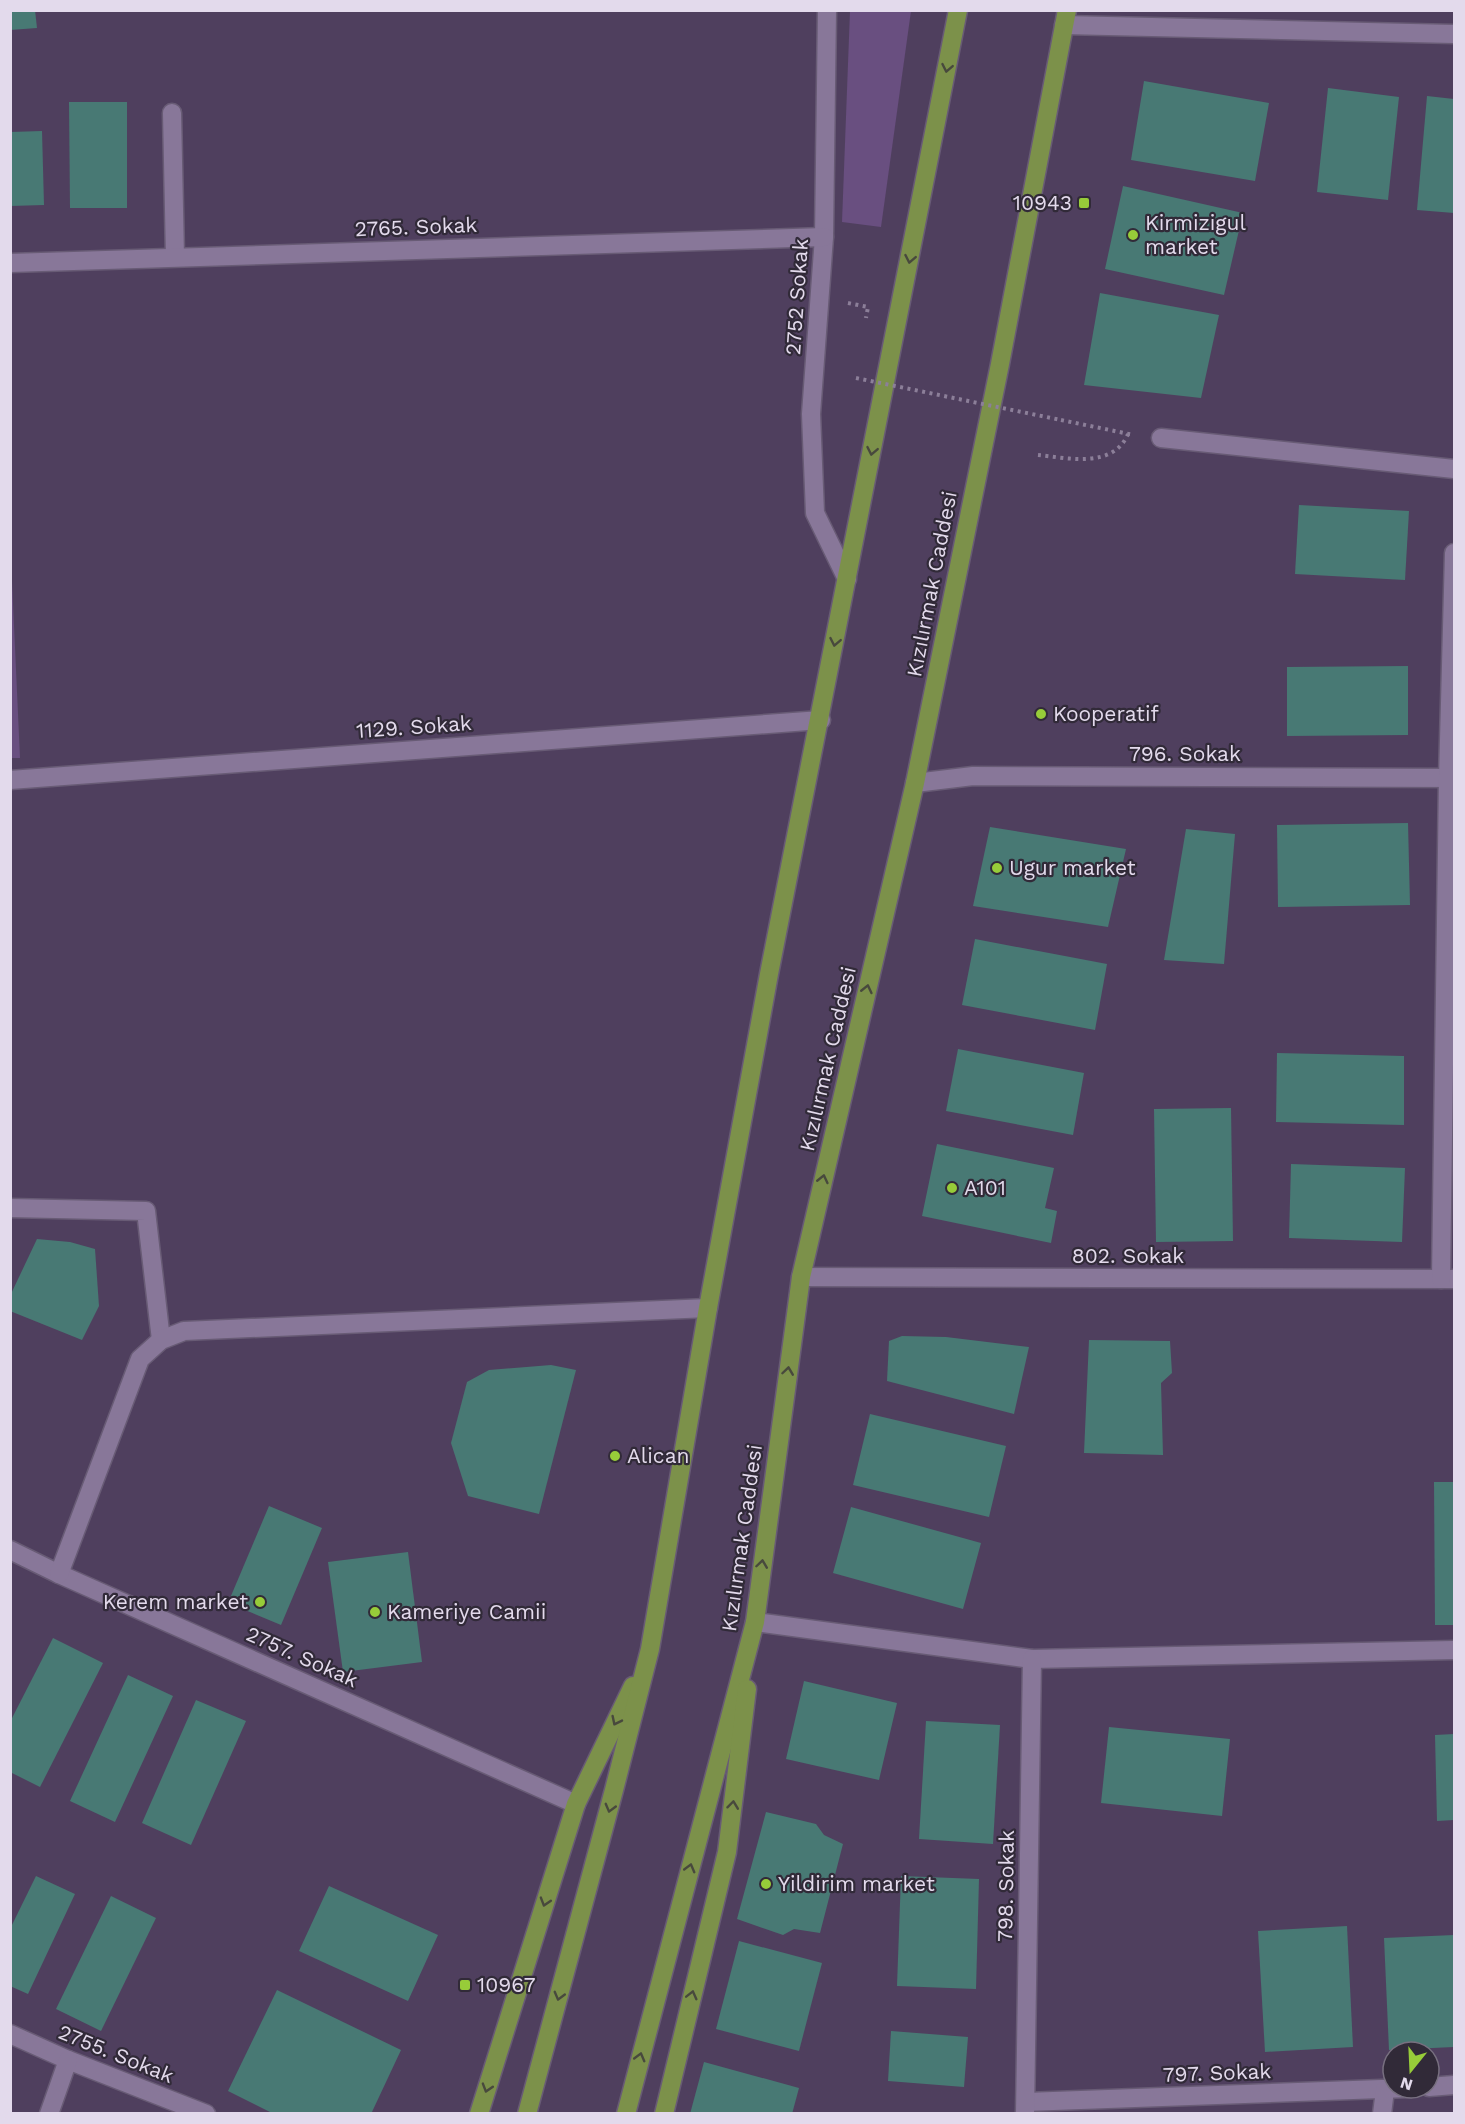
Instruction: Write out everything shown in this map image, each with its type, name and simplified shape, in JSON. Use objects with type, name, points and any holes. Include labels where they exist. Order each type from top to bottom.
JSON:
[{"type":"main road","points":[[527,2114],[650,1649],[708,1308],[769,974],[821,720],[958,10]]},
{"type":"main road","name":"Kızılırmak Caddesi","points":[[626,2114],[755,1622],[801,1278],[915,783],[1000,364],[1065,18]]},
{"type":"main road","points":[[664,2114],[728,1852],[755,1622]]},
{"type":"main road","points":[[479,2114],[576,1804],[650,1649]]},
{"type":"street","name":"2752 Sokak","points":[[827,10],[824,237],[811,414],[815,513],[847,579]]},
{"type":"street","points":[[1065,18],[1455,34]]},
{"type":"street","points":[[172,113],[175,257]]},
{"type":"street","name":"2765. Sokak","points":[[10,263],[824,237]]},
{"type":"street","points":[[1161,438],[1455,470]]},
{"type":"street","points":[[1448,1279],[1451,778],[1455,552]]},
{"type":"street","name":"1129. Sokak","points":[[10,780],[821,720]]},
{"type":"street","name":"796. Sokak","points":[[915,783],[973,776],[1451,778]]},
{"type":"street","points":[[10,1208],[146,1210],[161,1340]]},
{"type":"street","name":"802. Sokak","points":[[801,1278],[1448,1279]]},
{"type":"street","points":[[59,1574],[140,1359],[161,1340],[184,1331],[708,1308]]},
{"type":"street","name":"2757. Sokak","points":[[10,1550],[59,1574],[576,1804]]},
{"type":"street","points":[[755,1622],[1032,1659],[1455,1650]]},
{"type":"street","name":"798. Sokak","points":[[1025,2108],[1032,1659]]},
{"type":"street","name":"2755. Sokak","points":[[10,2034],[68,2060],[206,2114]]},
{"type":"street","points":[[49,2114],[68,2060]]},
{"type":"street","name":"797. Sokak","points":[[1025,2108],[1381,2090]]},
{"type":"path","points":[[856,378],[1128,434],[1124,444],[1100,458],[1038,455]]},
{"type":"shaded area","points":[[850,11],[911,11],[881,227],[842,222]]},
{"type":"shaded area","points":[[10,537],[20,758],[10,758]]},
{"type":"building","points":[[10,10],[35,10],[37,28],[10,30]]},
{"type":"building","points":[[1144,81],[1269,103],[1255,181],[1131,160]]},
{"type":"building","points":[[1328,88],[1399,97],[1388,200],[1317,192]]},
{"type":"building","points":[[1427,96],[1454,99],[1454,213],[1417,210]]},
{"type":"building","points":[[69,102],[127,102],[127,208],[70,208]]},
{"type":"building","points":[[42,131],[44,205],[10,206],[10,132]]},
{"type":"building","points":[[1123,186],[1243,213],[1224,295],[1105,269]]},
{"type":"building","points":[[1100,293],[1219,315],[1201,398],[1084,385]]},
{"type":"building","points":[[1299,505],[1409,511],[1405,580],[1295,574]]},
{"type":"building","points":[[1408,666],[1408,735],[1287,736],[1287,667]]},
{"type":"building","points":[[1408,823],[1410,905],[1278,907],[1277,825]]},
{"type":"building","points":[[990,827],[1126,849],[1108,927],[973,906]]},
{"type":"building","points":[[1186,829],[1235,834],[1224,964],[1164,960]]},
{"type":"building","points":[[975,939],[1107,964],[1095,1030],[962,1005]]},
{"type":"building","points":[[958,1049],[1084,1073],[1073,1135],[946,1111]]},
{"type":"building","points":[[1277,1053],[1404,1056],[1404,1125],[1276,1122]]},
{"type":"building","points":[[1231,1108],[1233,1241],[1156,1242],[1154,1109]]},
{"type":"building","points":[[937,1144],[1054,1168],[1045,1208],[1057,1211],[1051,1243],[922,1216]]},
{"type":"building","points":[[1291,1164],[1405,1168],[1402,1242],[1289,1238]]},
{"type":"building","points":[[37,1239],[70,1242],[95,1249],[99,1306],[82,1340],[10,1311],[10,1296]]},
{"type":"building","points":[[902,1336],[946,1337],[1029,1347],[1014,1414],[887,1381],[889,1341]]},
{"type":"building","points":[[1089,1340],[1170,1341],[1172,1373],[1161,1383],[1163,1455],[1084,1453]]},
{"type":"building","points":[[551,1365],[576,1370],[539,1514],[468,1496],[451,1443],[467,1382],[489,1370]]},
{"type":"building","points":[[870,1414],[1006,1446],[989,1517],[853,1485]]},
{"type":"building","points":[[1434,1482],[1454,1482],[1454,1625],[1435,1625]]},
{"type":"building","points":[[269,1506],[322,1528],[281,1625],[228,1603]]},
{"type":"building","points":[[851,1507],[981,1543],[963,1609],[833,1573]]},
{"type":"building","name":"Kameriye Camii","points":[[408,1552],[422,1662],[343,1672],[328,1562]]},
{"type":"building","points":[[53,1638],[103,1663],[40,1787],[10,1772],[10,1722]]},
{"type":"building","points":[[128,1675],[173,1696],[115,1822],[70,1801]]},
{"type":"building","points":[[804,1681],[897,1703],[879,1780],[786,1759]]},
{"type":"building","points":[[196,1700],[246,1721],[191,1845],[142,1823]]},
{"type":"building","points":[[926,1721],[1000,1725],[993,1844],[919,1839]]},
{"type":"building","points":[[1109,1727],[1230,1739],[1222,1816],[1101,1803]]},
{"type":"building","points":[[1454,1734],[1454,1820],[1437,1821],[1435,1735]]},
{"type":"building","points":[[766,1812],[816,1824],[824,1835],[843,1844],[820,1933],[794,1929],[783,1935],[737,1919]]},
{"type":"building","points":[[36,1876],[75,1894],[28,1994],[10,1986],[10,1929]]},
{"type":"building","points":[[901,1876],[979,1879],[976,1989],[897,1986]]},
{"type":"building","points":[[329,1886],[438,1935],[408,2001],[299,1951]]},
{"type":"building","points":[[111,1896],[156,1918],[101,2031],[56,2009]]},
{"type":"building","points":[[1347,1926],[1353,2047],[1265,2052],[1258,1931]]},
{"type":"building","points":[[1454,1935],[1454,2047],[1441,2048],[1441,2040],[1389,2040],[1384,1938]]},
{"type":"building","points":[[739,1941],[822,1963],[799,2051],[716,2029]]},
{"type":"building","points":[[277,1990],[401,2050],[371,2114],[274,2114],[228,2091]]},
{"type":"building","points":[[891,2031],[968,2037],[964,2087],[888,2081]]},
{"type":"building","points":[[704,2062],[799,2088],[792,2114],[690,2114]]},
{"type":"place","name":"10943","points":[[1084,203]]},
{"type":"place","name":"Kirmizigul market","points":[[1133,235]]},
{"type":"place","name":"Kooperatif","points":[[1041,714]]},
{"type":"place","name":"Ugur market","points":[[997,868]]},
{"type":"place","name":"A101","points":[[952,1188]]},
{"type":"place","name":"Alican","points":[[615,1456]]},
{"type":"place","name":"Kerem market","points":[[260,1602]]},
{"type":"place","name":"Kameriye Camii","points":[[375,1612]]},
{"type":"place","name":"Yildirim market","points":[[766,1884]]},
{"type":"place","name":"10967","points":[[465,1985]]}]
